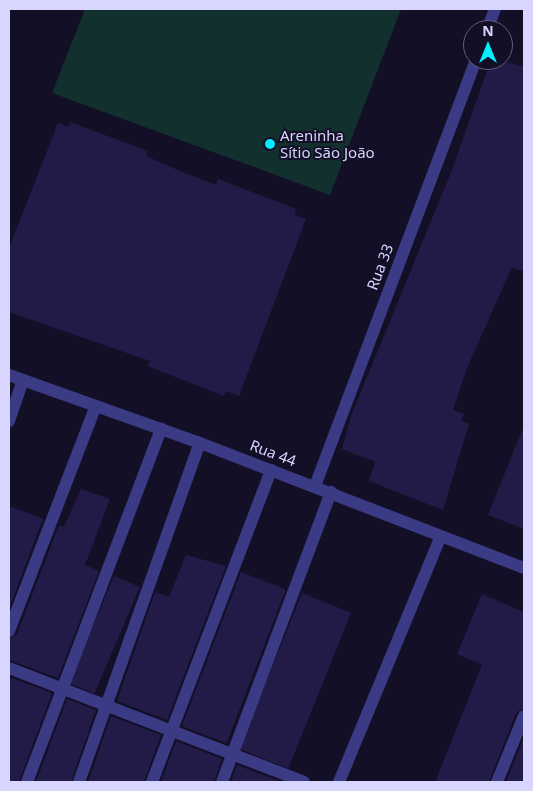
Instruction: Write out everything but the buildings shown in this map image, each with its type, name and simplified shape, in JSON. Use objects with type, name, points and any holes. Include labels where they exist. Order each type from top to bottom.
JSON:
[{"type":"street","name":"Rua 33","points":[[315,486],[472,70]]},
{"type":"street","name":"Rua 44","points":[[9,375],[315,486],[524,568]]},
{"type":"street","points":[[9,421],[23,380]]},
{"type":"street","points":[[9,631],[96,406]]},
{"type":"street","points":[[27,782],[161,429]]},
{"type":"street","points":[[79,782],[109,705],[200,443]]},
{"type":"street","points":[[152,782],[271,470]]},
{"type":"street","points":[[222,782],[331,492]]},
{"type":"street","points":[[339,782],[441,536]]},
{"type":"street","points":[[9,668],[63,691],[109,705],[171,732],[304,782]]},
{"type":"street","points":[[498,782],[524,716]]},
{"type":"green space","name":"Areninha Sítio São João","points":[[85,9],[401,9],[330,195],[52,93]]},
{"type":"place","name":"Areninha Sítio São João","points":[[270,144]]}]
